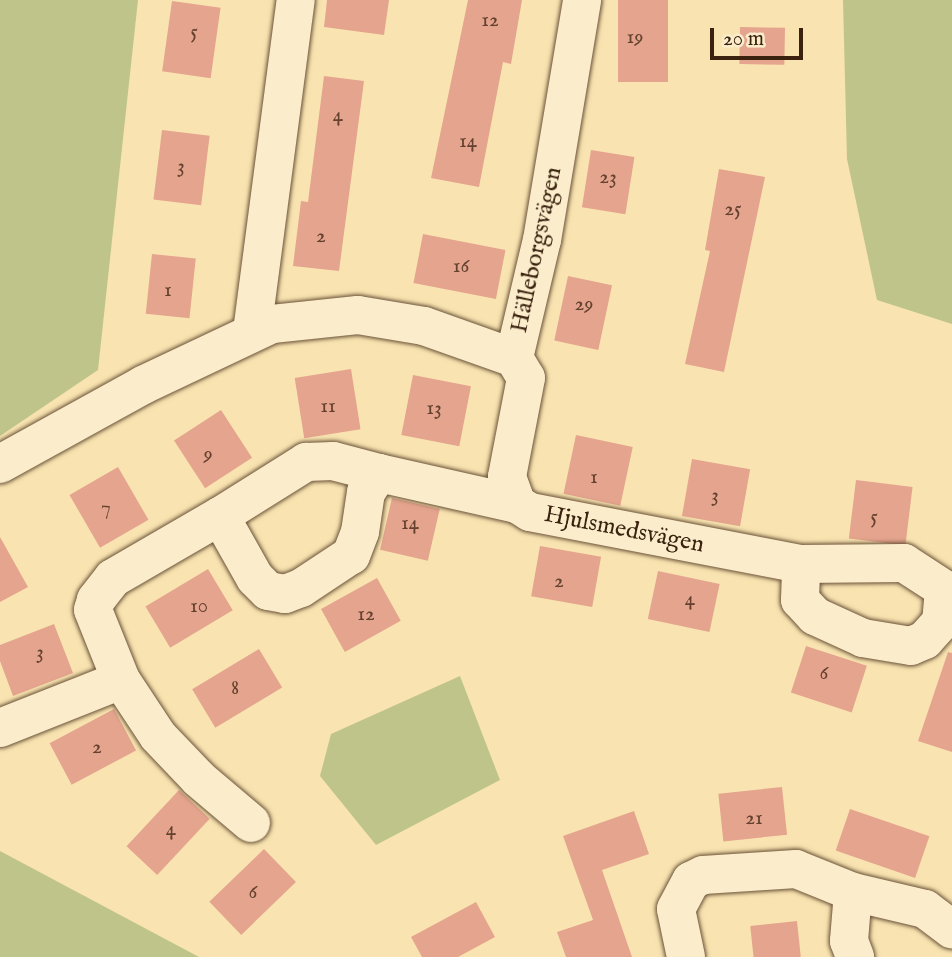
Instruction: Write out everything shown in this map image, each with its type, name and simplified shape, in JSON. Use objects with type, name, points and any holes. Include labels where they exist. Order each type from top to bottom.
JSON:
[{"type":"street","points":[[252,332],[296,0]]},
{"type":"street","name":"Hälleborgsvägen","points":[[0,464],[48,434],[252,332],[284,322],[358,315],[424,326],[514,358],[542,240],[582,0]]},
{"type":"street","name":"Hjulsmedsvägen","points":[[514,358],[526,378],[507,477],[517,504],[530,512],[801,564]]},
{"type":"street","points":[[251,822],[172,752],[121,680],[93,610],[96,600],[113,578],[306,462],[333,461],[517,504]]},
{"type":"street","points":[[220,516],[255,579],[268,591],[285,594],[317,579],[352,555],[366,492],[379,472]]},
{"type":"street","points":[[0,728],[121,680]]},
{"type":"street","points":[[686,957],[676,909],[691,881],[703,875],[796,869],[853,892],[925,909],[952,929]]},
{"type":"street","points":[[853,892],[849,941],[855,957]]},
{"type":"green space","points":[[0,0],[138,0],[98,370],[0,436]]},
{"type":"green space","points":[[843,0],[952,0],[952,324],[877,300],[847,159]]},
{"type":"green space","points":[[460,676],[500,780],[376,845],[320,776],[331,734]]},
{"type":"green space","points":[[0,851],[199,957],[0,957]]},
{"type":"building","points":[[327,0],[389,0],[384,35],[324,27]]},
{"type":"building","points":[[468,0],[522,0],[511,64],[503,62],[479,187],[431,178]]},
{"type":"building","points":[[618,0],[668,0],[668,82],[618,82]]},
{"type":"building","points":[[172,1],[221,8],[211,78],[162,71]]},
{"type":"building","points":[[740,27],[785,28],[784,65],[739,64]]},
{"type":"building","points":[[324,76],[364,81],[339,271],[293,266],[301,201],[308,202]]},
{"type":"building","points":[[162,130],[210,136],[201,205],[153,199]]},
{"type":"building","points":[[591,150],[634,157],[625,214],[582,207]]},
{"type":"building","points":[[719,169],[765,177],[724,372],[685,364],[710,251],[705,250]]},
{"type":"building","points":[[423,234],[505,250],[496,299],[413,283]]},
{"type":"building","points":[[152,254],[196,259],[189,318],[146,314]]},
{"type":"building","points":[[568,276],[612,285],[598,350],[554,341]]},
{"type":"building","points":[[351,369],[361,429],[304,438],[295,378]]},
{"type":"building","points":[[413,375],[471,386],[459,446],[401,435]]},
{"type":"building","points":[[221,410],[252,458],[205,488],[174,440]]},
{"type":"building","points":[[576,435],[633,447],[620,506],[564,494]]},
{"type":"building","points":[[692,459],[750,469],[740,526],[682,516]]},
{"type":"building","points":[[118,467],[148,520],[100,548],[70,495]]},
{"type":"building","points":[[856,480],[913,487],[905,546],[849,539]]},
{"type":"building","points":[[392,498],[440,509],[428,561],[380,550]]},
{"type":"building","points":[[0,537],[28,587],[0,602]]},
{"type":"building","points":[[540,546],[601,557],[592,607],[531,596]]},
{"type":"building","points":[[208,569],[233,610],[170,648],[145,607]]},
{"type":"building","points":[[658,571],[720,584],[709,632],[648,619]]},
{"type":"building","points":[[377,578],[401,621],[345,652],[321,609]]},
{"type":"building","points":[[54,624],[73,673],[13,696],[0,661],[0,645]]},
{"type":"building","points":[[806,646],[867,666],[852,712],[791,693]]},
{"type":"building","points":[[259,649],[282,688],[215,728],[192,689]]},
{"type":"building","points":[[948,652],[952,653],[952,752],[918,741]]},
{"type":"building","points":[[114,709],[136,750],[72,785],[50,743]]},
{"type":"building","points":[[782,787],[787,835],[723,841],[718,794]]},
{"type":"building","points":[[179,790],[210,819],[157,875],[126,846]]},
{"type":"building","points":[[850,809],[929,836],[915,878],[836,851]]},
{"type":"building","points":[[634,811],[649,854],[602,870],[632,957],[566,957],[557,932],[593,920],[563,836]]},
{"type":"building","points":[[264,849],[296,882],[241,935],[209,902]]},
{"type":"building","points":[[476,902],[495,937],[458,957],[422,957],[411,937]]},
{"type":"building","points":[[797,921],[801,957],[754,957],[750,926]]}]
